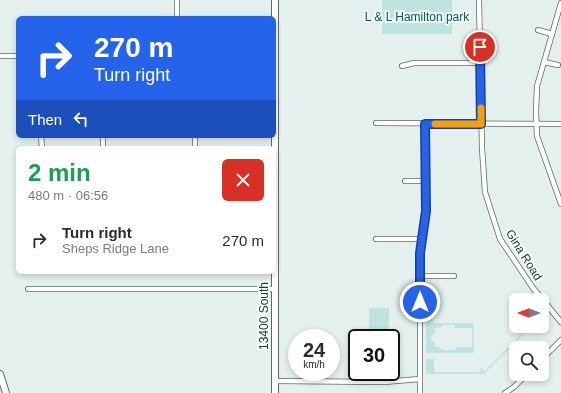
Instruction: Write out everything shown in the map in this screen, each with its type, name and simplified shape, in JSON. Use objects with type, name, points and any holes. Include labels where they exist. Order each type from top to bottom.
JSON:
[{"type":"street","points":[[177,0],[177,16]]},
{"type":"street","name":"13400 South","points":[[275,0],[275,16]]},
{"type":"street","name":"Gina Road","points":[[479,0],[481,124],[484,192],[500,239],[533,288],[561,322]]},
{"type":"street","points":[[561,3],[537,86],[536,124],[537,136],[561,204]]},
{"type":"street","points":[[538,30],[552,34]]},
{"type":"street","points":[[0,56],[16,56]]},
{"type":"street","points":[[544,62],[558,65]]},
{"type":"street","points":[[402,66],[414,63],[481,63]]},
{"type":"street","points":[[376,123],[561,124]]},
{"type":"street","points":[[420,393],[420,253],[425,217],[425,124]]},
{"type":"street","points":[[406,181],[426,181]]},
{"type":"street","points":[[376,239],[422,239]]},
{"type":"street","name":"13400 South","points":[[275,274],[275,393]]},
{"type":"street","points":[[420,276],[454,276]]},
{"type":"street","points":[[28,289],[275,288]]},
{"type":"street","points":[[549,352],[561,340]]},
{"type":"street","points":[[0,374],[6,393]]},
{"type":"street","points":[[275,381],[384,382],[420,379]]},
{"type":"street","points":[[504,393],[520,381]]},
{"type":"green space","name":"L & L Hamilton park","points":[[382,0],[452,0],[452,34],[382,34]]},
{"type":"green space","points":[[369,308],[389,308],[389,329],[369,329]]},
{"type":"green space","points":[[426,318],[432,318],[433,323],[473,323],[474,353],[426,353]],"holes":[[[443,325],[454,325],[454,328],[472,328],[472,347],[456,347],[455,350],[443,350],[439,347],[435,347],[435,343],[431,340],[432,335],[435,333],[435,328],[443,327]]]},
{"type":"green space","points":[[522,333],[525,333],[517,341],[514,341]]},
{"type":"green space","points":[[509,346],[509,349],[484,374],[426,374],[426,359],[434,359],[434,372],[479,372],[482,368],[485,371]]},
{"type":"slow traffic","points":[[435,124],[481,124],[481,108]]},
{"type":"route","points":[[420,302],[420,253],[426,211],[425,124],[481,124],[480,47]]}]
